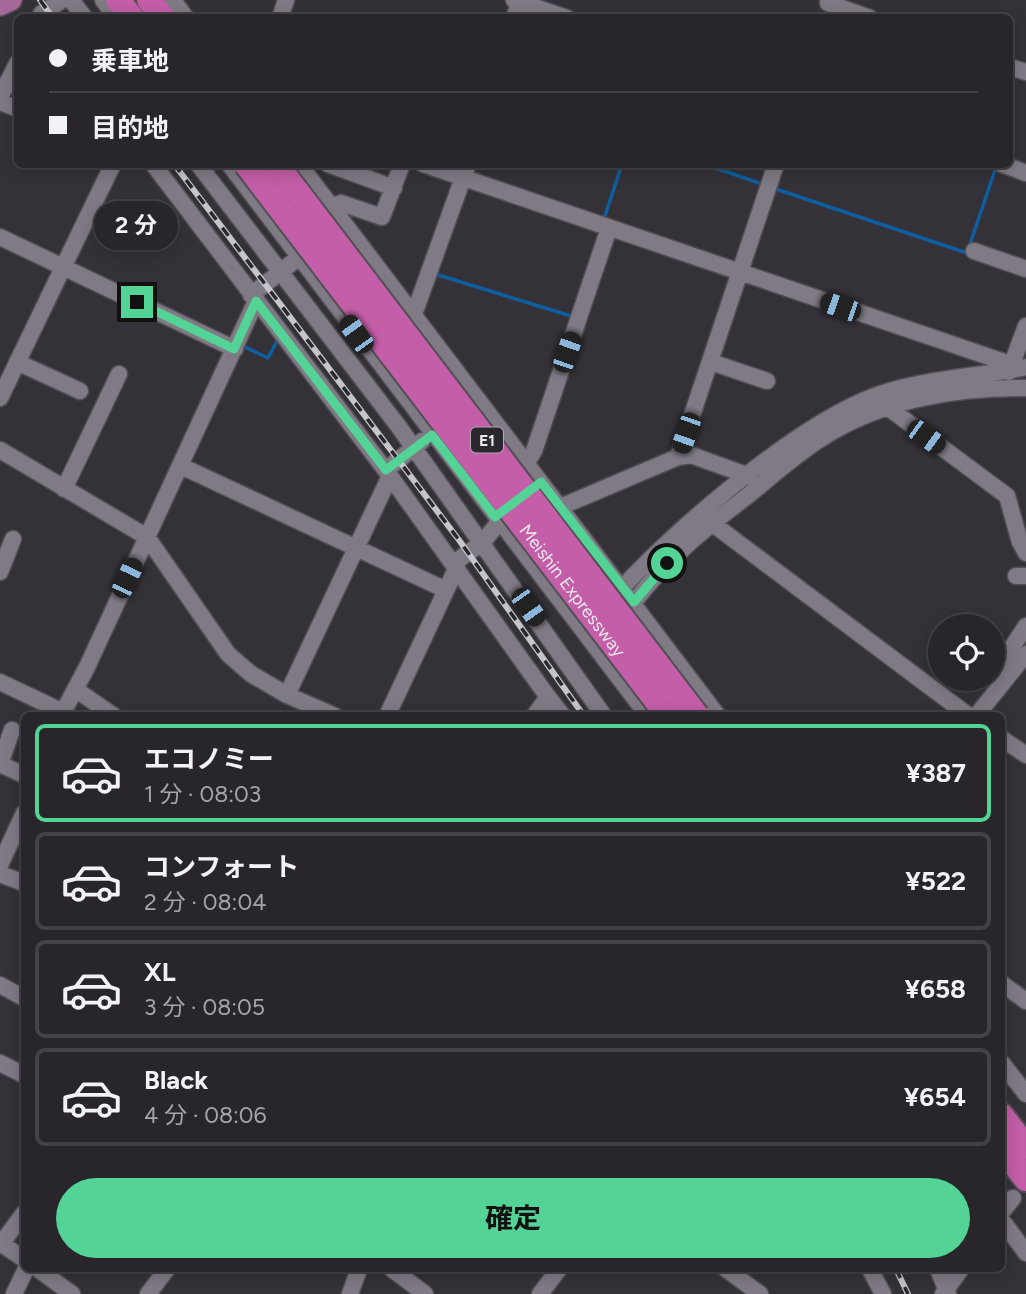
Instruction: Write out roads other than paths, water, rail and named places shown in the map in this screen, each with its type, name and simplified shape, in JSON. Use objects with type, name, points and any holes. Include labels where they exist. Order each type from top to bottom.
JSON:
[{"type":"highway","points":[[118,0],[129,14]]},
{"type":"highway","points":[[149,0],[160,14]]},
{"type":"highway","name":"Meishin Expressway","points":[[249,168],[665,712]]},
{"type":"highway","name":"Meishin Expressway","points":[[279,168],[694,712]]},
{"type":"highway","points":[[1005,1120],[1026,1147]]},
{"type":"highway","points":[[1005,1156],[1019,1188]]},
{"type":"street","points":[[44,14],[62,0]]},
{"type":"street","points":[[71,0],[82,14]]},
{"type":"street","points":[[517,5],[552,14]]},
{"type":"street","points":[[827,7],[854,14]]},
{"type":"street","points":[[0,100],[14,75]]},
{"type":"street","points":[[0,398],[111,168]]},
{"type":"street","points":[[156,168],[388,473],[560,712]]},
{"type":"street","points":[[201,168],[414,448],[601,712]]},
{"type":"street","points":[[232,168],[432,435],[645,712]]},
{"type":"street","points":[[302,168],[623,587],[715,712]]},
{"type":"street","points":[[339,168],[394,188]]},
{"type":"street","points":[[332,207],[341,203],[382,217],[401,168]]},
{"type":"street","points":[[444,168],[466,172],[609,228],[1016,368]]},
{"type":"street","points":[[678,457],[775,168]]},
{"type":"street","points":[[414,313],[466,172]]},
{"type":"street","points":[[63,712],[181,466],[254,298],[280,272],[344,222]]},
{"type":"street","points":[[527,462],[534,451],[609,228]]},
{"type":"street","points":[[0,237],[234,349]]},
{"type":"street","points":[[974,251],[1026,269]]},
{"type":"street","points":[[1008,387],[1016,368],[1026,326]]},
{"type":"street","points":[[17,362],[80,391]]},
{"type":"street","points":[[711,362],[768,381]]},
{"type":"street","points":[[623,587],[706,518],[750,476],[819,425],[922,383],[1016,368]]},
{"type":"street","points":[[64,488],[119,374]]},
{"type":"street","points":[[634,602],[706,518],[881,401],[1008,387],[1026,388]]},
{"type":"street","points":[[287,695],[388,473],[414,448],[479,398]]},
{"type":"street","points":[[881,401],[1007,496],[1020,542],[1026,553]]},
{"type":"street","points":[[0,450],[147,537],[228,654],[251,674],[310,711]]},
{"type":"street","points":[[560,507],[678,457],[691,455],[750,476]]},
{"type":"street","points":[[181,466],[446,590]]},
{"type":"street","points":[[389,712],[455,565],[483,542],[497,519],[541,482]]},
{"type":"street","points":[[706,518],[965,712]]},
{"type":"street","points":[[0,572],[13,539]]},
{"type":"street","points":[[1005,658],[1026,626]]},
{"type":"street","points":[[979,712],[1026,654]]},
{"type":"street","points":[[0,682],[58,712]]},
{"type":"street","points":[[75,689],[108,712]]},
{"type":"street","points":[[971,712],[984,691]]},
{"type":"street","points":[[537,712],[548,696]]},
{"type":"street","points":[[12,730],[0,764],[21,774]]},
{"type":"street","points":[[1005,740],[1024,750]]},
{"type":"street","points":[[0,865],[21,820]]},
{"type":"street","points":[[0,874],[21,882]]},
{"type":"street","points":[[0,985],[21,996]]},
{"type":"street","points":[[1005,986],[1026,1001]]},
{"type":"street","points":[[0,1063],[21,1074]]},
{"type":"street","points":[[1005,1067],[1026,1094]]},
{"type":"street","points":[[1005,1207],[1019,1188]]},
{"type":"street","points":[[21,1217],[1,1243],[21,1257]]},
{"type":"street","points":[[1005,1224],[1026,1253]]},
{"type":"street","points":[[14,1294],[25,1272]]},
{"type":"street","points":[[42,1272],[72,1294]]},
{"type":"street","points":[[148,1294],[165,1272]]},
{"type":"street","points":[[351,1294],[358,1272]]},
{"type":"street","points":[[396,1272],[425,1294]]},
{"type":"street","points":[[540,1294],[557,1272]]},
{"type":"street","points":[[730,1272],[760,1294]]},
{"type":"street","points":[[859,1272],[877,1281]]},
{"type":"street","points":[[939,1272],[946,1292]]},
{"type":"street","points":[[946,1292],[959,1272]]},
{"type":"waterway","points":[[603,222],[621,168]]},
{"type":"waterway","points":[[716,168],[762,184]]},
{"type":"waterway","points":[[773,188],[967,253],[995,170]]},
{"type":"waterway","points":[[435,274],[571,316]]},
{"type":"waterway","points":[[241,345],[268,358],[277,341]]},
{"type":"railway","points":[[40,0],[50,14]]},
{"type":"railway","points":[[177,168],[459,540],[581,712]]},
{"type":"railway","points":[[897,1272],[908,1294]]}]
